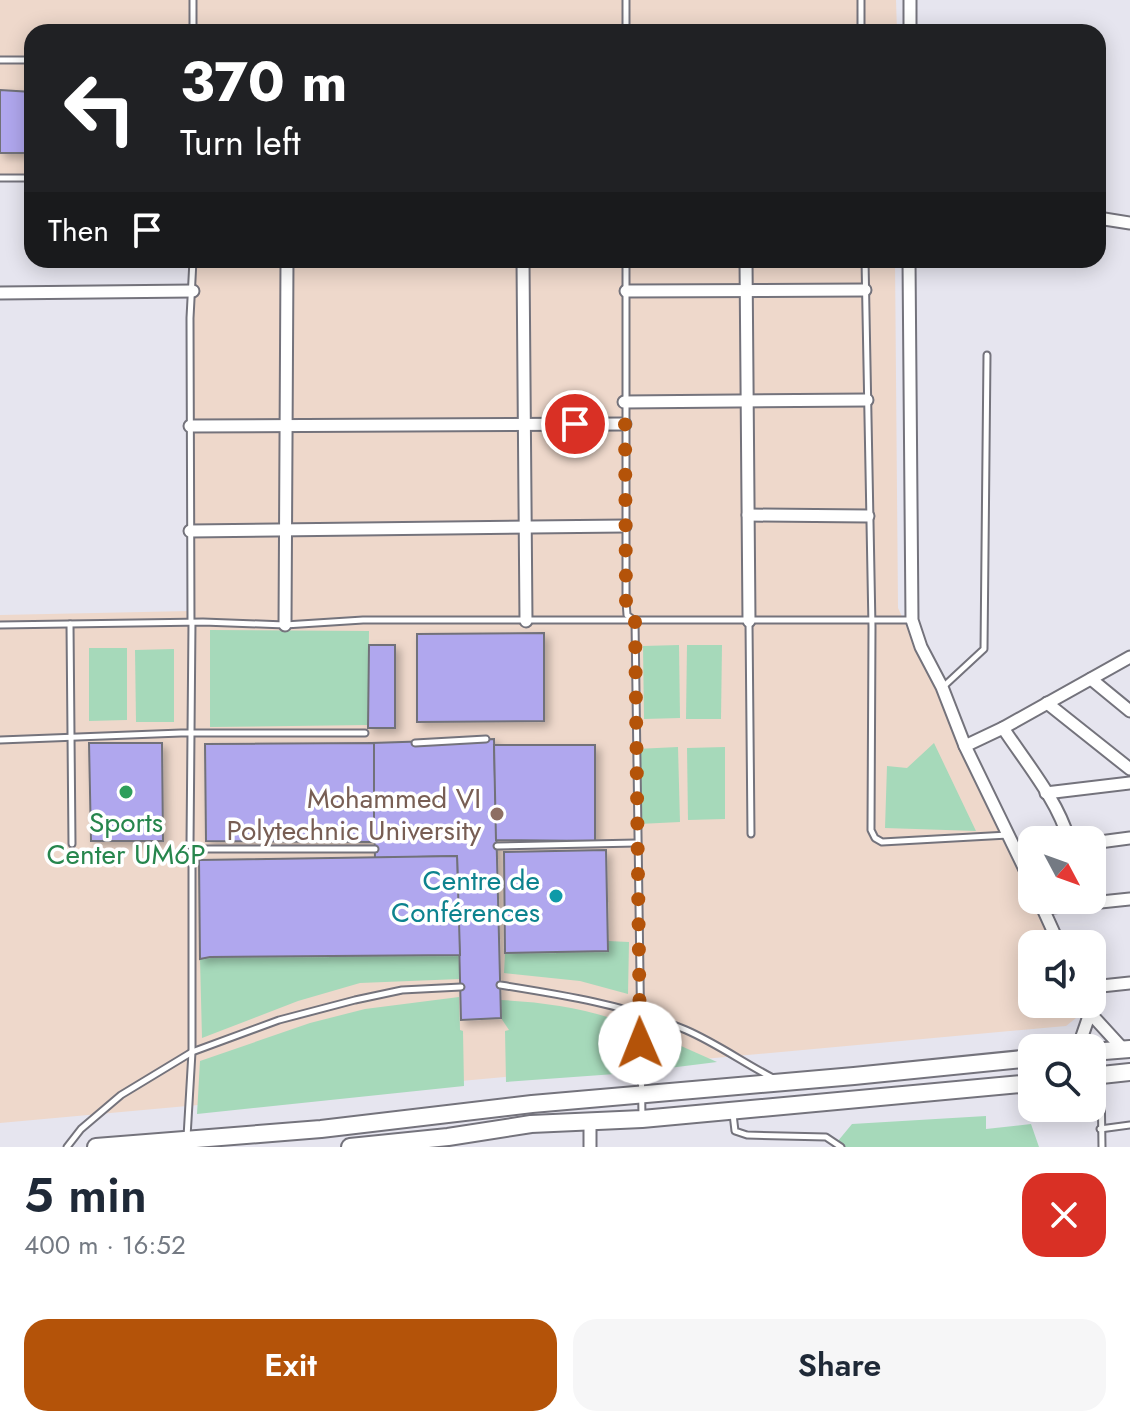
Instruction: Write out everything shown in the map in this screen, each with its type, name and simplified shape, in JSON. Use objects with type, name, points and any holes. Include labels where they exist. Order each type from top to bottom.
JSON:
[{"type":"street","points":[[910,0],[910,24]]},
{"type":"street","points":[[1106,219],[1130,223]]},
{"type":"street","points":[[285,625],[287,268]]},
{"type":"street","points":[[523,268],[526,621]]},
{"type":"street","points":[[746,268],[749,621]]},
{"type":"street","points":[[909,268],[912,620],[965,746],[1018,854]]},
{"type":"street","points":[[626,291],[865,290]]},
{"type":"street","points":[[0,293],[193,291]]},
{"type":"street","points":[[624,402],[867,400]]},
{"type":"street","points":[[190,426],[625,424]]},
{"type":"street","points":[[748,515],[868,516]]},
{"type":"street","points":[[190,531],[625,526]]},
{"type":"street","points":[[965,746],[1130,657]]},
{"type":"street","points":[[1091,679],[1130,711]]},
{"type":"street","points":[[1047,703],[1130,769]]},
{"type":"street","points":[[1003,728],[1064,826]]},
{"type":"street","points":[[1046,793],[1130,783]]},
{"type":"street","points":[[1106,841],[1130,838]]},
{"type":"street","points":[[1106,901],[1130,899]]},
{"type":"street","points":[[1106,986],[1130,983]]},
{"type":"street","points":[[1097,1018],[1126,1049]]},
{"type":"street","points":[[1106,1051],[1126,1049]]},
{"type":"street","points":[[96,1147],[321,1129],[532,1104],[1018,1059]]},
{"type":"street","points":[[1106,1074],[1130,1072]]},
{"type":"street","points":[[350,1147],[393,1145],[531,1124],[642,1119],[1018,1084]]},
{"type":"street","points":[[590,1121],[590,1147]]},
{"type":"lane","points":[[193,0],[193,24]]},
{"type":"lane","points":[[626,0],[626,24]]},
{"type":"lane","points":[[861,0],[861,24]]},
{"type":"lane","points":[[0,60],[24,60]]},
{"type":"lane","points":[[0,178],[24,178]]},
{"type":"lane","points":[[187,1138],[192,1052],[190,318],[193,268]]},
{"type":"lane","points":[[626,268],[626,609],[627,615],[635,621]]},
{"type":"lane","points":[[865,268],[872,620],[872,834],[882,842],[1009,835]]},
{"type":"lane","points":[[942,687],[984,649],[987,355]]},
{"type":"lane","points":[[0,625],[192,622],[285,625],[363,620],[912,620]]},
{"type":"lane","points":[[635,621],[642,1119]]},
{"type":"lane","points":[[749,621],[751,834]]},
{"type":"lane","points":[[70,624],[72,844]]},
{"type":"lane","points":[[0,740],[191,733],[365,733]]},
{"type":"lane","points":[[415,743],[486,739]]},
{"type":"lane","points":[[497,846],[636,843]]},
{"type":"lane","points":[[192,849],[375,849]]},
{"type":"lane","points":[[500,985],[582,998],[640,1014],[687,1031],[779,1081]]},
{"type":"lane","points":[[67,1147],[81,1129],[121,1095],[192,1052],[279,1020],[342,1003],[402,990],[461,987]]},
{"type":"lane","points":[[732,1110],[735,1131],[747,1135],[826,1137],[841,1147]]},
{"type":"lane","points":[[1099,1122],[1102,1147]]},
{"type":"lane","points":[[1100,1129],[1130,1125]]},
{"type":"shaded area","points":[[0,0],[896,0],[897,24],[24,24],[24,179],[0,179]]},
{"type":"shaded area","name":"Mohammed VI Polytechnic University","points":[[188,268],[895,268],[898,608],[1018,869],[1018,914],[1039,914],[1048,930],[1018,930],[1018,1018],[1076,1018],[1066,1026],[0,1123],[0,615],[190,611]]},
{"type":"green space","points":[[210,630],[369,631],[368,725],[210,727]]},
{"type":"green space","points":[[679,645],[680,718],[644,719],[643,646]]},
{"type":"green space","points":[[687,645],[722,645],[721,719],[686,719]]},
{"type":"green space","points":[[89,648],[127,648],[127,720],[89,721]]},
{"type":"green space","points":[[174,649],[174,722],[136,722],[135,650]]},
{"type":"green space","points":[[934,743],[976,831],[885,828],[887,766],[907,768]]},
{"type":"green space","points":[[678,747],[680,822],[639,824],[636,749]]},
{"type":"green space","points":[[725,747],[725,819],[688,820],[687,748]]},
{"type":"green space","points":[[608,941],[629,942],[628,994],[580,981],[504,973],[505,953],[607,951]]},
{"type":"green space","points":[[460,955],[460,979],[360,983],[298,1001],[202,1038],[200,959]]},
{"type":"green space","points":[[459,997],[464,1086],[197,1114],[200,1061],[310,1023],[365,1009]]},
{"type":"green space","points":[[501,1000],[559,1006],[617,1020],[615,1074],[506,1082],[505,1031],[509,1030],[501,1018]]},
{"type":"green space","points":[[636,1026],[717,1062],[637,1072]]},
{"type":"green space","points":[[986,1116],[986,1129],[1031,1124],[1039,1147],[833,1147],[852,1124]]},
{"type":"building","points":[[0,90],[24,92],[24,153],[0,153]]},
{"type":"building","points":[[544,633],[544,721],[417,722],[417,634]]},
{"type":"building","points":[[369,645],[395,645],[395,728],[368,728]]},
{"type":"building","points":[[494,739],[501,1018],[461,1020],[457,856],[375,858],[372,743]]},
{"type":"building","name":"Sports Center UM6P","points":[[89,743],[162,743],[163,841],[91,841]]},
{"type":"building","points":[[374,743],[374,842],[206,841],[205,744]]},
{"type":"building","points":[[494,745],[595,745],[595,841],[496,840]]},
{"type":"building","name":"Centre de Conférences","points":[[606,850],[608,951],[505,953],[504,852]]},
{"type":"building","points":[[457,856],[460,955],[200,959],[199,860]]},
{"type":"place","name":"Sports Center UM6P","points":[[126,792]]},
{"type":"place","name":"Mohammed VI Polytechnic University","points":[[497,814]]},
{"type":"place","name":"Centre de Conférences","points":[[556,896]]},
{"type":"route","points":[[575,424],[625,424],[626,601],[627,615],[635,621],[640,1043]]}]
